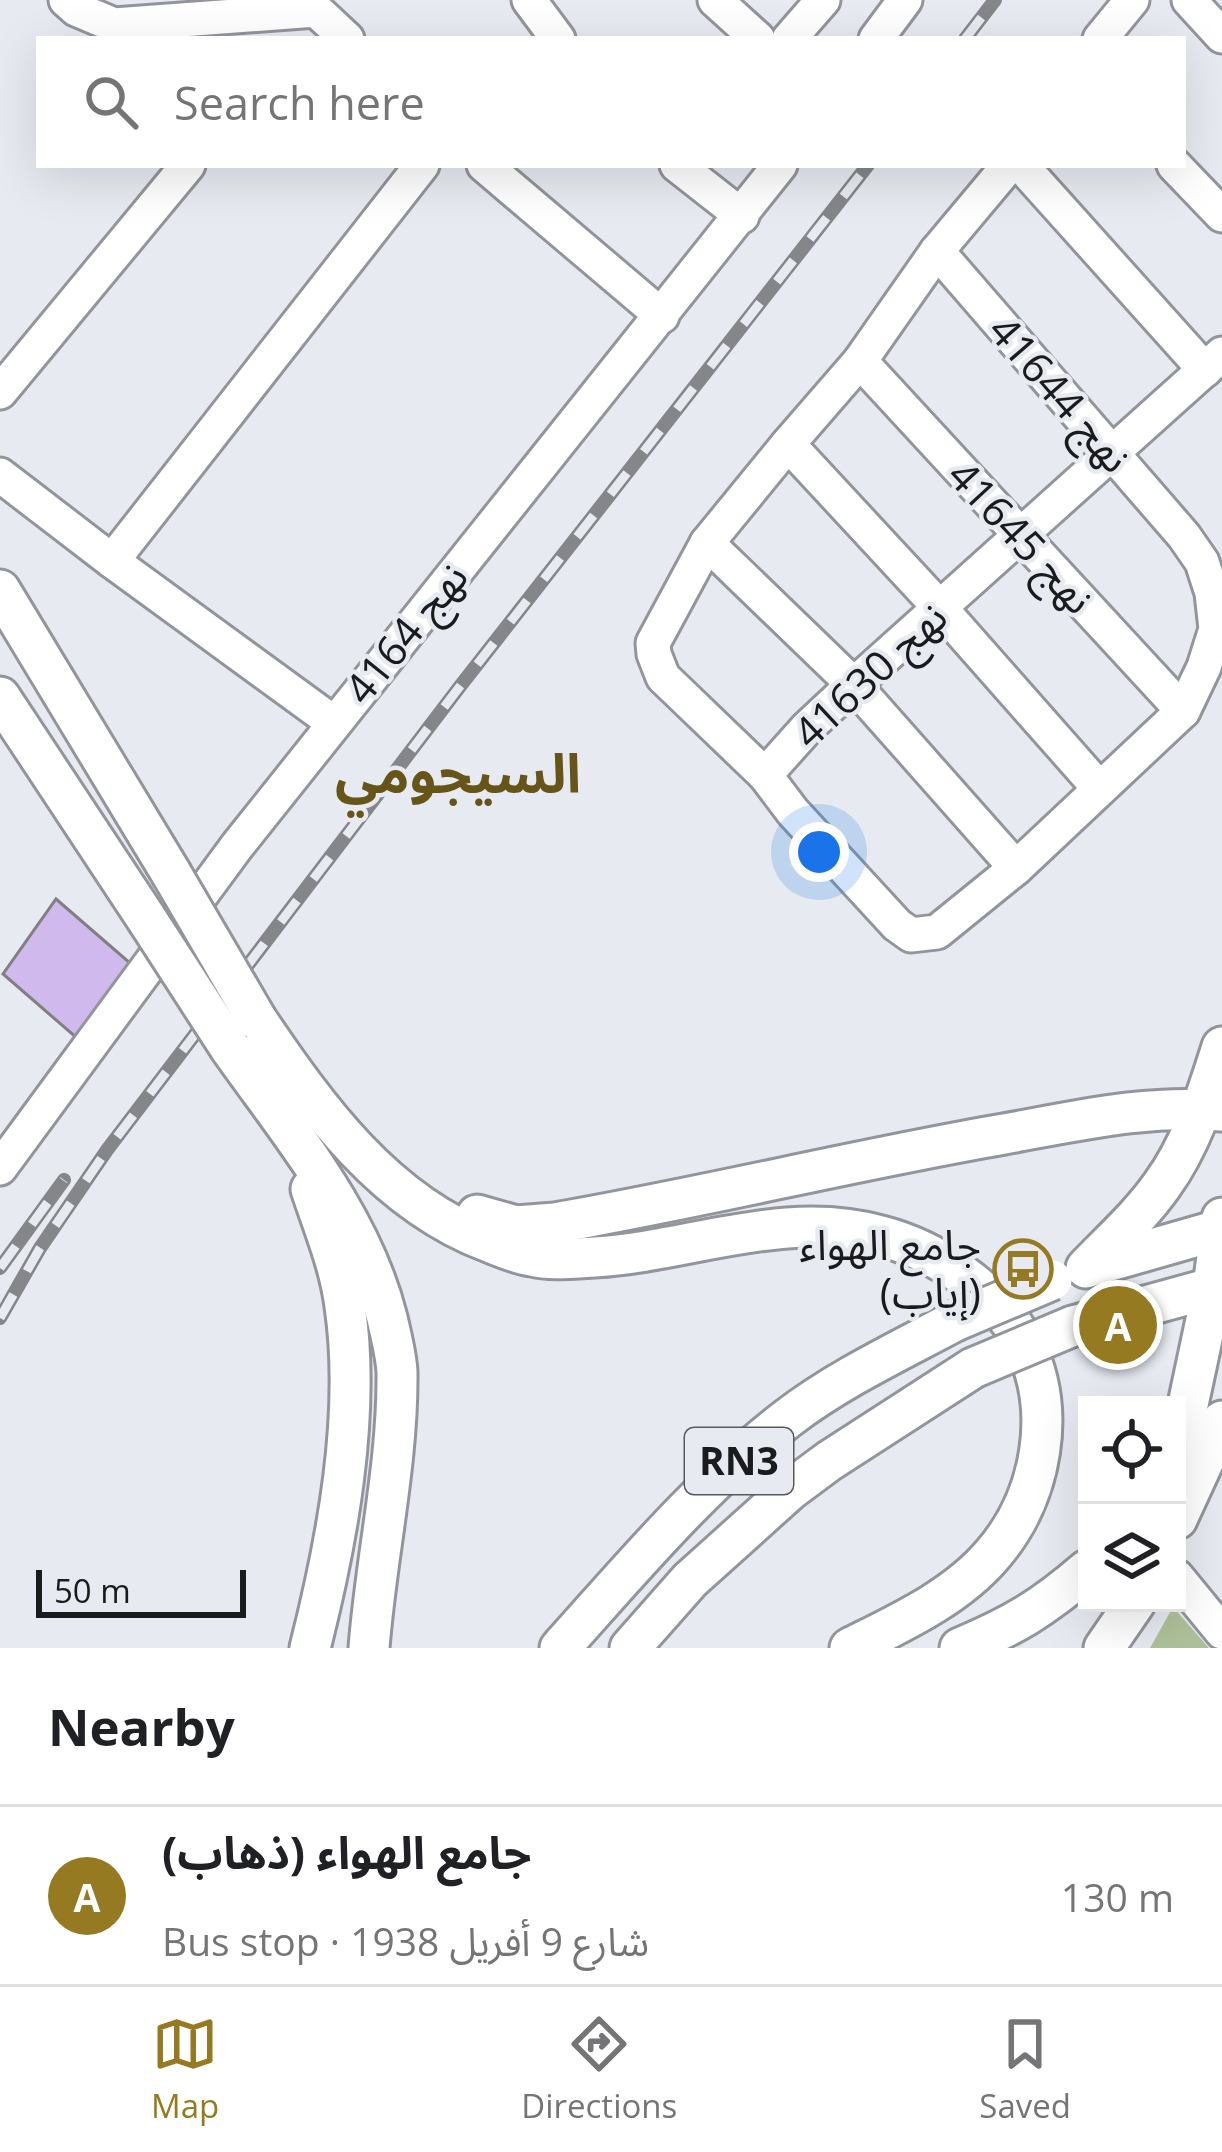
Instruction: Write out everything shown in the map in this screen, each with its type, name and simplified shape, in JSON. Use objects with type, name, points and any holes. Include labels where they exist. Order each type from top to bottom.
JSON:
[{"type":"main road","points":[[0,590],[171,873],[294,1139],[339,1273],[351,1362],[347,1436],[329,1570],[310,1648]]},
{"type":"main road","points":[[0,697],[146,919],[244,1034],[304,1091],[350,1145],[425,1211],[530,1256],[558,1259],[611,1256],[792,1226],[835,1227],[920,1250],[968,1280],[1000,1309],[1023,1342],[1041,1403],[1038,1464],[1020,1517],[993,1555],[967,1580],[902,1622],[850,1648]]},
{"type":"main road","points":[[1069,1274],[1161,1186],[1212,1110],[1222,1047]]},
{"type":"main road","points":[[394,1183],[502,1224],[534,1226],[1139,1110],[1212,1110]]},
{"type":"main road","points":[[294,1139],[334,1193],[359,1239],[382,1299],[397,1368],[394,1455],[369,1648]]},
{"type":"main road","points":[[1186,1422],[1217,1286],[1221,1225]]},
{"type":"main road","name":"RN3","points":[[560,1648],[693,1501],[784,1420],[815,1399],[956,1321],[1069,1274],[1221,1225]]},
{"type":"main road","name":"RN3","points":[[630,1648],[690,1580],[790,1490],[973,1368],[1073,1326],[1217,1286]]},
{"type":"main road","points":[[1184,1504],[1222,1421]]},
{"type":"main road","points":[[960,1648],[1046,1605],[1078,1578]]},
{"type":"main road","points":[[1104,1648],[1129,1612]]},
{"type":"street","points":[[66,0],[114,25],[317,5]]},
{"type":"street","points":[[530,0],[556,36]]},
{"type":"street","points":[[715,0],[755,36]]},
{"type":"street","points":[[792,36],[823,0]]},
{"type":"street","points":[[1102,36],[1132,0]]},
{"type":"street","points":[[1189,0],[1222,36]]},
{"type":"street","points":[[878,36],[902,1]]},
{"type":"street","points":[[294,36],[317,5]]},
{"type":"street","points":[[317,5],[344,36]]},
{"type":"street","points":[[0,392],[186,168]]},
{"type":"street","points":[[112,561],[420,168]]},
{"type":"street","points":[[488,168],[662,316]]},
{"type":"street","points":[[681,168],[742,216]]},
{"type":"street","name":"نهج 4164","points":[[0,1168],[237,846],[778,168]]},
{"type":"street","points":[[765,775],[663,677],[653,643],[707,543],[860,361],[937,251],[1007,168]]},
{"type":"street","points":[[1024,168],[1214,362]]},
{"type":"street","points":[[1177,168],[1222,215]]},
{"type":"street","name":"نهج 41644","points":[[937,251],[1184,536]]},
{"type":"street","name":"نهج 41645","points":[[860,361],[1183,711]]},
{"type":"street","name":"نهج 41630","points":[[1184,536],[1202,562],[1216,629],[1183,711],[1016,868],[937,932],[911,935],[897,926],[765,775],[807,728],[1214,362]]},
{"type":"street","points":[[788,444],[1099,788]]},
{"type":"street","points":[[0,475],[334,723]]},
{"type":"street","points":[[707,543],[854,685],[1016,868]]},
{"type":"street","points":[[1186,1588],[1222,1631]]},
{"type":"green space","points":[[1170,1612],[1177,1612],[1209,1648],[1150,1648]]},
{"type":"building","points":[[56,899],[130,963],[78,1039],[3,974]]},
{"type":"railway","points":[[967,36],[995,0]]},
{"type":"railway","points":[[0,1318],[40,1248],[107,1150],[461,685],[866,168]]},
{"type":"railway","points":[[0,1268],[64,1180]]},
{"type":"place","name":"جامع الهواء (إياب)","points":[[1023,1269]]},
{"type":"place","name":"جامع الهواء (ذهاب)","points":[[1118,1325]]},
{"type":"district","name":"السيجومي","points":[[458,774]]}]
